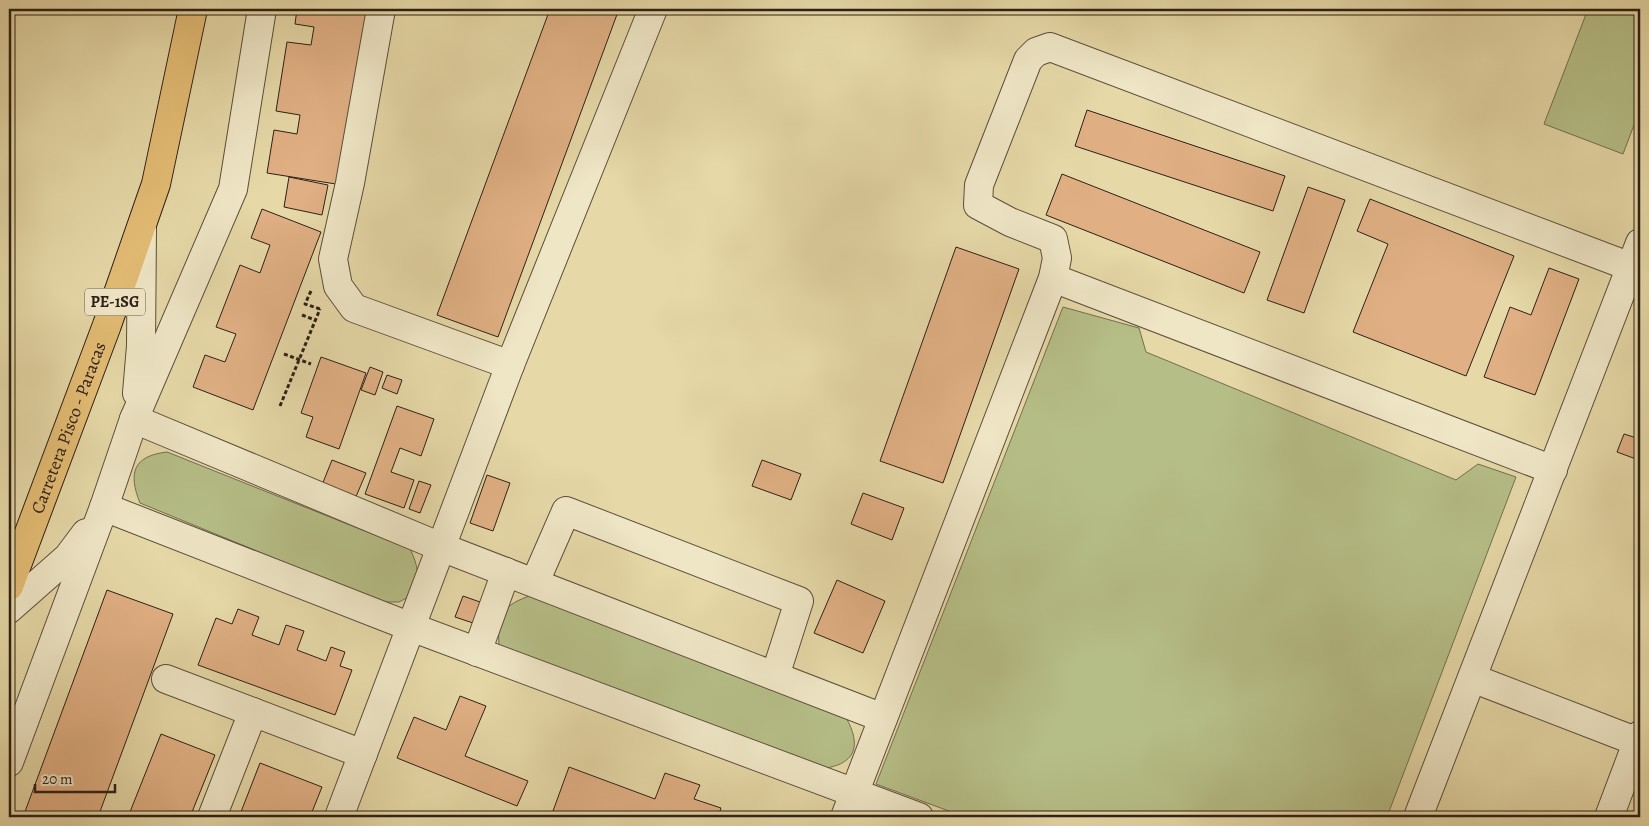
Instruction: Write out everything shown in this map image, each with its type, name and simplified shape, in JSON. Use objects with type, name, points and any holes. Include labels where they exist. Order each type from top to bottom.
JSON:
[{"type":"main road","name":"Carretera Pisco - Paracas","points":[[9,586],[107,326],[156,184],[193,9]]},
{"type":"street","points":[[9,762],[104,507],[134,419],[233,188],[262,9]]},
{"type":"street","points":[[381,9],[350,183],[333,259],[338,286],[354,308],[510,365]]},
{"type":"street","points":[[339,817],[510,365],[653,9]]},
{"type":"street","points":[[844,817],[1053,278],[1056,258],[1053,239],[1010,222],[978,205],[979,185],[1028,60],[1036,52],[1050,47],[1636,255],[1630,298],[1552,470],[1418,817]]},
{"type":"street","points":[[134,419],[141,346],[142,222]]},
{"type":"street","points":[[1053,278],[1552,470]]},
{"type":"street","points":[[134,419],[506,572],[883,718]]},
{"type":"street","points":[[9,609],[68,557],[104,507]]},
{"type":"street","points":[[104,507],[411,627],[919,817]]},
{"type":"street","points":[[535,582],[566,511],[799,601],[776,676]]},
{"type":"street","points":[[477,652],[506,572]]},
{"type":"street","points":[[1472,678],[1639,738],[1608,817]]},
{"type":"street","points":[[166,679],[363,754]]},
{"type":"street","points":[[212,817],[253,712]]},
{"type":"path","points":[[280,406],[320,309]]},
{"type":"path","points":[[302,315],[316,320]]},
{"type":"path","points":[[284,354],[311,364]]},
{"type":"green space","points":[[1588,9],[1640,9],[1640,109],[1623,154],[1544,124]]},
{"type":"green space","points":[[1063,307],[1139,328],[1146,352],[1456,480],[1478,464],[1516,477],[1387,817],[965,817],[876,784]]},
{"type":"green space","points":[[167,452],[410,549],[417,571],[414,594],[399,602],[381,602],[140,503],[134,483],[136,468],[147,457]]},
{"type":"green space","points":[[532,595],[842,711],[853,733],[853,750],[850,757],[843,763],[833,767],[819,769],[499,645],[499,626],[504,612],[514,603]]},
{"type":"building","points":[[297,9],[370,9],[342,185],[267,173],[274,130],[297,134],[300,115],[276,111],[287,42],[311,45],[314,27],[295,24]]},
{"type":"building","points":[[550,9],[619,9],[498,337],[437,315]]},
{"type":"building","points":[[1087,110],[1285,176],[1273,211],[1075,146]]},
{"type":"building","points":[[1062,174],[1260,252],[1244,293],[1046,215]]},
{"type":"building","points":[[289,177],[328,185],[322,215],[284,207]]},
{"type":"building","points":[[1308,187],[1345,200],[1304,313],[1267,300]]},
{"type":"building","points":[[1370,199],[1514,256],[1466,376],[1353,332],[1388,244],[1357,231]]},
{"type":"building","points":[[262,209],[321,232],[253,410],[193,387],[205,355],[225,362],[236,334],[216,327],[240,265],[260,273],[270,245],[251,238]]},
{"type":"building","points":[[956,247],[1019,269],[943,483],[880,461]]},
{"type":"building","points":[[1549,268],[1579,279],[1535,395],[1484,377],[1510,307],[1531,315]]},
{"type":"building","points":[[321,357],[366,373],[339,449],[306,437],[313,417],[301,413]]},
{"type":"building","points":[[370,367],[383,372],[375,395],[361,390]]},
{"type":"building","points":[[387,375],[402,380],[397,394],[382,388]]},
{"type":"building","points":[[397,406],[434,419],[421,456],[400,448],[391,472],[414,480],[404,508],[365,494]]},
{"type":"building","points":[[1624,434],[1640,439],[1636,459],[1617,452]]},
{"type":"building","points":[[332,460],[366,473],[355,499],[322,485]]},
{"type":"building","points":[[762,460],[801,474],[791,500],[752,486]]},
{"type":"building","points":[[487,475],[510,483],[493,531],[470,523]]},
{"type":"building","points":[[419,481],[431,485],[420,513],[409,509]]},
{"type":"building","points":[[863,493],[904,508],[892,540],[851,524]]},
{"type":"building","points":[[837,580],[885,601],[863,653],[814,633]]},
{"type":"building","points":[[107,590],[173,614],[98,817],[23,817]]},
{"type":"building","points":[[463,596],[480,602],[473,623],[455,617]]},
{"type":"building","points":[[238,609],[259,617],[252,635],[279,645],[286,625],[304,631],[297,650],[326,661],[331,647],[345,652],[340,666],[352,670],[335,715],[198,665],[216,618],[232,624]]},
{"type":"building","points":[[460,696],[486,706],[465,756],[528,781],[517,806],[397,758],[414,717],[446,730]]},
{"type":"building","points":[[161,734],[215,755],[190,817],[128,817]]},
{"type":"building","points":[[260,763],[322,787],[310,817],[239,817]]},
{"type":"building","points":[[569,767],[655,799],[665,773],[700,785],[694,799],[721,808],[718,817],[627,817],[620,815],[619,817],[570,817],[553,811]]}]
